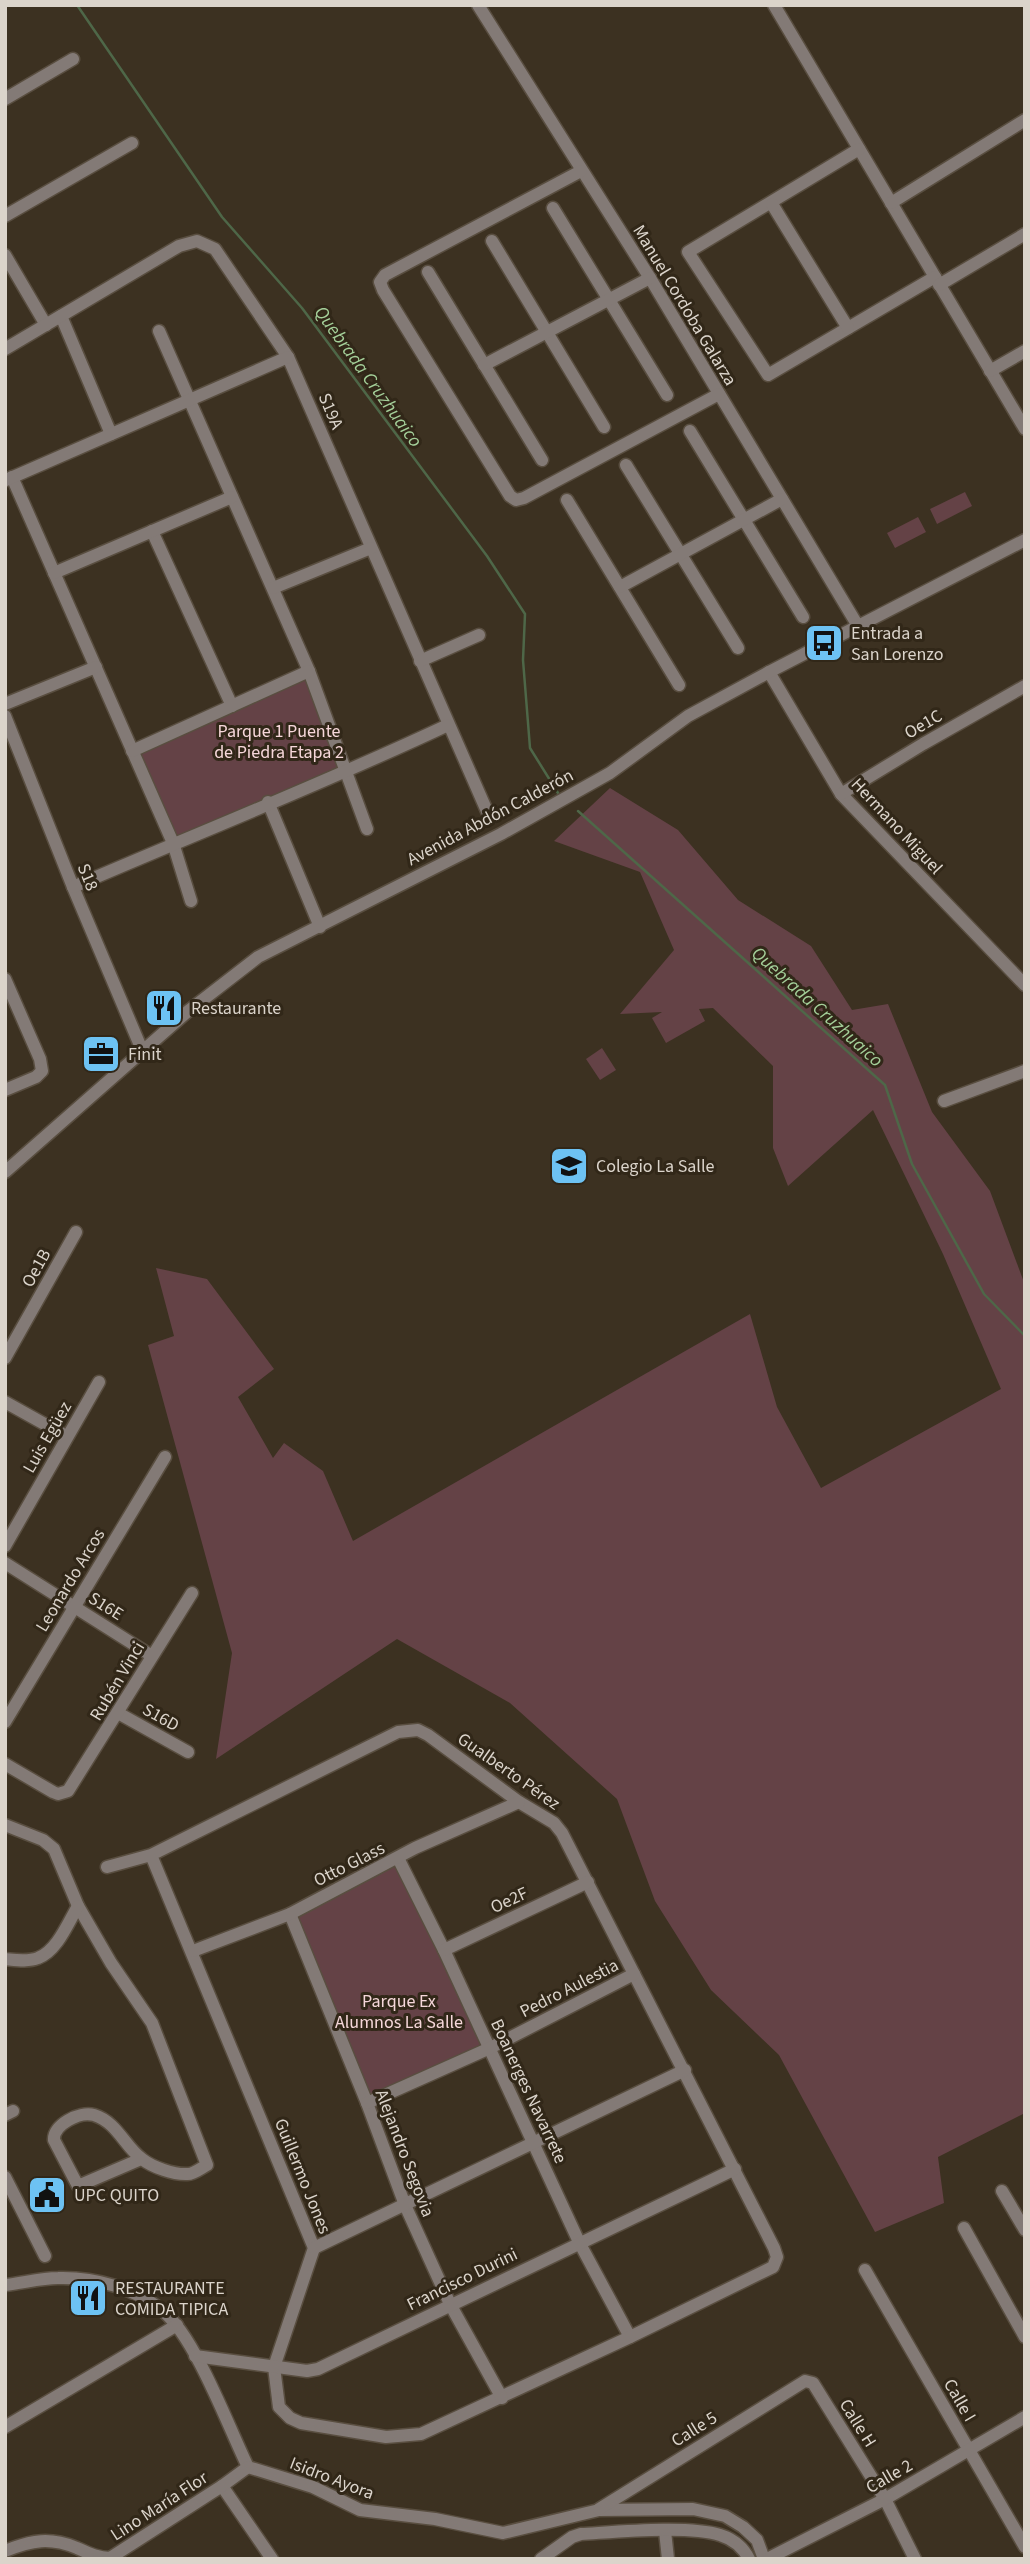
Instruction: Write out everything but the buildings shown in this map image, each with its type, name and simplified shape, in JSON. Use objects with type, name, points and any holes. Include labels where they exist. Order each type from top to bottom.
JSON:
[{"type":"street","name":"Manuel Cordoba Galarza","points":[[478,5],[650,278],[858,626]]},
{"type":"street","points":[[774,5],[1025,429]]},
{"type":"street","points":[[5,99],[73,59]]},
{"type":"street","points":[[891,203],[1025,120]]},
{"type":"street","points":[[5,216],[132,143]]},
{"type":"street","points":[[859,149],[772,204],[688,252],[768,375],[848,328],[1025,234]]},
{"type":"street","points":[[581,171],[385,275],[380,282],[510,496],[516,500],[524,498],[719,394]]},
{"type":"street","points":[[772,204],[848,328]]},
{"type":"street","points":[[553,208],[667,395]]},
{"type":"street","name":"S19A","points":[[5,349],[179,246],[197,241],[215,249],[288,356],[490,818]]},
{"type":"street","points":[[492,241],[604,427]]},
{"type":"street","points":[[5,255],[46,324]]},
{"type":"street","points":[[428,272],[542,460]]},
{"type":"street","points":[[484,365],[650,278]]},
{"type":"street","points":[[61,316],[111,434]]},
{"type":"street","points":[[159,331],[309,671],[367,829]]},
{"type":"street","points":[[990,371],[1025,351]]},
{"type":"street","points":[[191,901],[173,843],[54,573],[9,479],[288,356]]},
{"type":"street","points":[[690,431],[803,617]]},
{"type":"street","points":[[626,465],[738,648]]},
{"type":"street","points":[[54,573],[232,497]]},
{"type":"street","points":[[620,587],[782,499]]},
{"type":"street","points":[[567,500],[679,685]]},
{"type":"street","points":[[152,531],[232,706]]},
{"type":"street","name":"Avenida Abdón Calderón","points":[[5,1172],[142,1050],[258,957],[501,834],[610,773],[688,716],[1025,540]]},
{"type":"street","points":[[273,588],[371,548]]},
{"type":"street","points":[[420,661],[479,635]]},
{"type":"street","points":[[5,704],[96,667]]},
{"type":"street","points":[[132,751],[309,671]]},
{"type":"street","name":"Hermano Miguel","points":[[769,672],[841,794],[1025,984]]},
{"type":"street","name":"Oe1C","points":[[841,794],[1025,686]]},
{"type":"street","name":"S18","points":[[5,716],[142,1050]]},
{"type":"street","points":[[73,887],[268,802],[348,772],[448,725]]},
{"type":"street","points":[[268,802],[320,927]]},
{"type":"street","points":[[5,978],[40,1059],[42,1071],[36,1077],[5,1090]]},
{"type":"street","points":[[944,1101],[1025,1071]]},
{"type":"street","name":"Oe1B","points":[[5,1358],[76,1232]]},
{"type":"street","name":"Luis Egüez","points":[[5,1546],[99,1382]]},
{"type":"street","points":[[5,1402],[66,1436]]},
{"type":"street","name":"Leonardo Arcos","points":[[5,1722],[166,1457]]},
{"type":"street","name":"S16E","points":[[5,1563],[152,1656]]},
{"type":"street","name":"Rubén Vinci","points":[[5,1764],[53,1792],[64,1793],[72,1787],[192,1593]]},
{"type":"street","name":"S16D","points":[[118,1713],[188,1752]]},
{"type":"street","name":"Gualberto Pérez","points":[[107,1867],[151,1855],[408,1729],[428,1735],[519,1802],[542,1815],[562,1833],[774,2248],[777,2257],[773,2267]]},
{"type":"street","name":"Otto Glass","points":[[192,1951],[289,1914],[415,1848],[519,1802]]},
{"type":"street","points":[[5,1825],[49,1843],[54,1849],[78,1906],[111,1963],[152,2023],[207,2165],[190,2175],[170,2172],[141,2159],[119,2131],[94,2115],[82,2116],[58,2126],[53,2134],[54,2140],[78,2186],[141,2159]]},
{"type":"street","name":"Guillermo Jones","points":[[151,1855],[314,2248],[274,2367],[279,2407],[290,2418],[301,2423],[386,2437],[421,2434],[502,2398],[773,2267]]},
{"type":"street","name":"Boanerges Navarrete","points":[[398,1858],[444,1950],[579,2242],[630,2337]]},
{"type":"street","name":"Oe2F","points":[[444,1950],[588,1882]]},
{"type":"street","points":[[5,1959],[36,1959],[47,1953],[78,1906]]},
{"type":"street","name":"Alejandro Segovia","points":[[289,1914],[367,2103],[405,2205],[450,2304],[502,2398]]},
{"type":"street","name":"Pedro Aulestia","points":[[367,2103],[490,2048],[634,1974]]},
{"type":"street","points":[[314,2248],[685,2070]]},
{"type":"street","name":"Francisco Durini","points":[[195,2356],[307,2371],[318,2369],[735,2169]]},
{"type":"street","points":[[5,2177],[45,2256]]},
{"type":"street","points":[[1002,2191],[1025,2230]]},
{"type":"street","points":[[964,2228],[1025,2337]]},
{"type":"street","name":"Calle I","points":[[865,2270],[1025,2547]]},
{"type":"street","points":[[5,2286],[56,2278],[91,2280],[122,2288],[151,2302],[177,2325],[195,2356],[248,2467]]},
{"type":"street","points":[[5,2427],[177,2325]]},
{"type":"street","name":"Calle H","points":[[809,2380],[885,2499],[915,2559]]},
{"type":"street","name":"Calle 5","points":[[599,2510],[809,2380]]},
{"type":"street","name":"Calle 2","points":[[766,2559],[885,2499],[1025,2417]]},
{"type":"street","name":"Lino María Flor","points":[[11,2549],[33,2541],[53,2540],[105,2558],[130,2553],[248,2467]]},
{"type":"street","name":"Isidro Ayora","points":[[248,2467],[313,2487],[359,2510],[435,2519],[503,2533],[599,2510],[692,2509],[726,2516],[757,2540],[766,2559]]},
{"type":"street","points":[[222,2486],[272,2559]]},
{"type":"street","points":[[665,2531],[668,2559]]},
{"type":"street","points":[[541,2559],[572,2537],[581,2534],[665,2531],[720,2535],[738,2544],[749,2559]]},
{"type":"street","points":[[11,2549],[23,2559]]},
{"type":"green space","points":[[965,492],[972,506],[937,524],[930,509]]},
{"type":"green space","points":[[918,517],[926,532],[895,548],[887,533]]},
{"type":"green space","name":"Parque 1 Puente de Piedra Etapa 2","points":[[309,671],[348,772],[173,843],[132,751]]},
{"type":"green space","points":[[610,788],[678,830],[738,900],[811,946],[852,1010],[888,1004],[932,1112],[990,1191],[1025,1285],[1025,2113],[938,2157],[944,2203],[875,2232],[779,2055],[711,1990],[655,1901],[617,1799],[510,1703],[397,1639],[216,1759],[232,1653],[148,1345],[174,1336],[156,1268],[207,1279],[274,1369],[238,1397],[273,1458],[284,1443],[323,1471],[353,1541],[750,1314],[777,1407],[821,1488],[1001,1389],[943,1254],[873,1110],[788,1186],[773,1148],[773,1066],[713,1008],[699,1009],[705,1021],[666,1043],[652,1018],[662,1012],[620,1014],[674,950],[640,872],[554,841]]},
{"type":"green space","points":[[602,1048],[616,1070],[600,1080],[586,1059]]},
{"type":"green space","name":"Parque Ex Alumnos La Salle","points":[[395,1864],[490,2048],[367,2103],[290,1914]]},
{"type":"waterway","name":"Quebrada Cruzhuaico","points":[[77,5],[222,217],[302,308],[487,556],[525,614],[523,660],[530,748],[558,793]]},
{"type":"waterway","name":"Quebrada Cruzhuaico","points":[[578,811],[885,1085],[912,1164],[984,1294],[1025,1336]]},
{"type":"place","name":"Entrada a San Lorenzo","points":[[824,643]]},
{"type":"place","name":"Restaurante","points":[[164,1008]]},
{"type":"place","name":"Finit","points":[[101,1054]]},
{"type":"place","name":"Colegio La Salle","points":[[569,1166]]},
{"type":"place","name":"UPC QUITO","points":[[47,2195]]},
{"type":"place","name":"RESTAURANTE COMIDA TIPICA","points":[[88,2298]]}]
